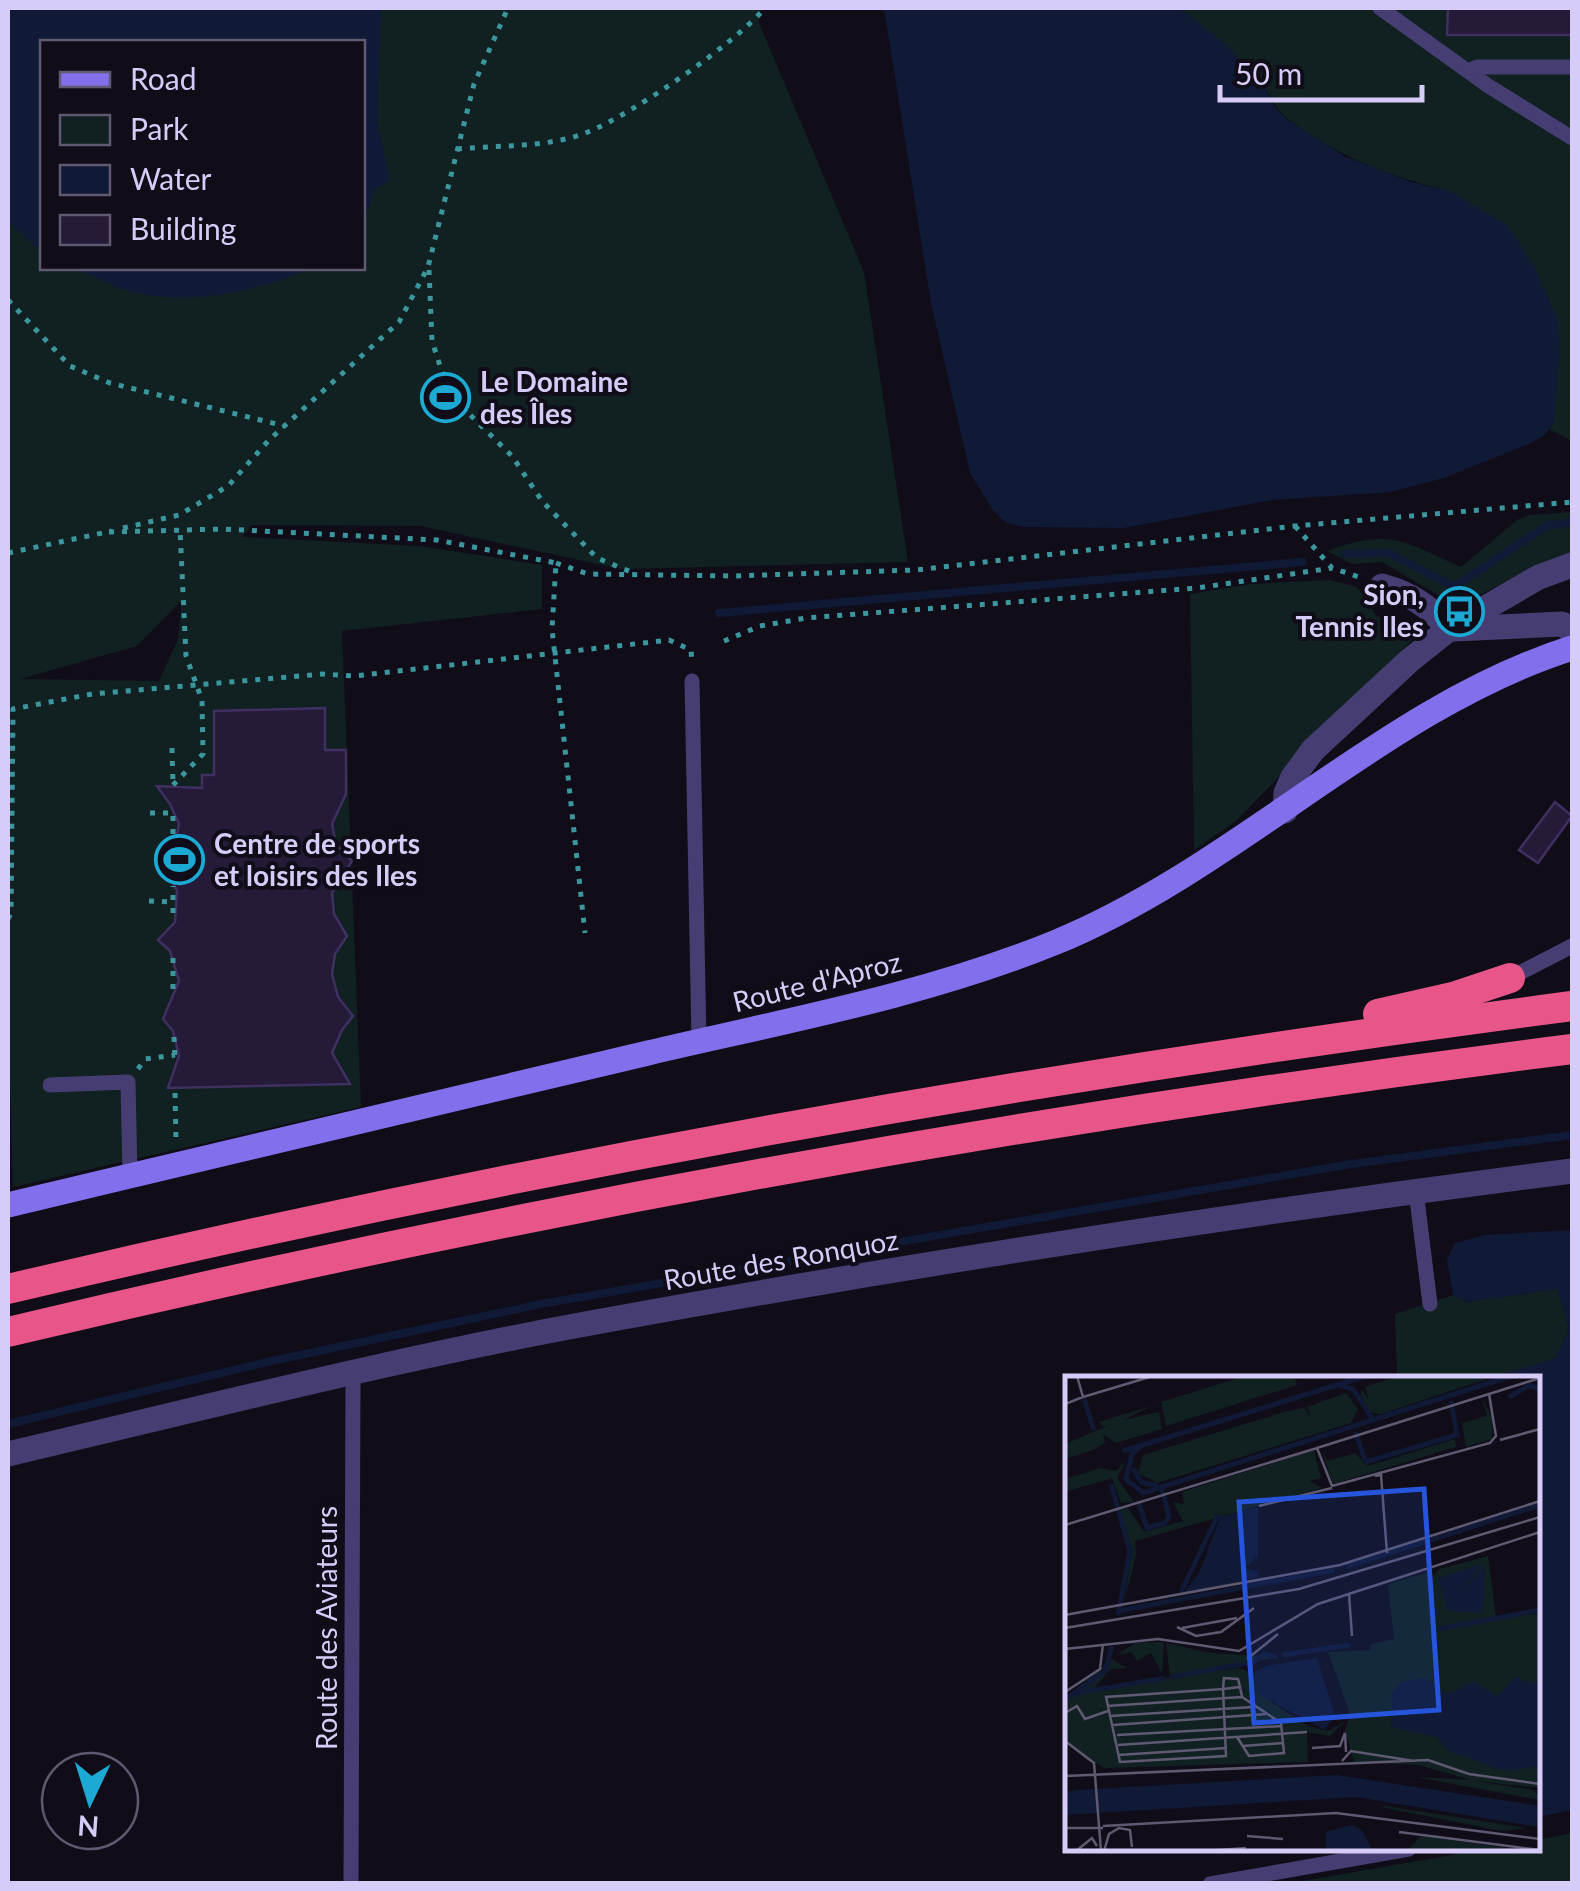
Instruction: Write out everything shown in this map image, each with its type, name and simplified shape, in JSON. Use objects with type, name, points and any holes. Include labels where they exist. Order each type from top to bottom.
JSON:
[{"type":"highway","points":[[1170,1063],[1453,997],[1510,978]]},
{"type":"highway","points":[[8,1288],[354,1212],[709,1142],[1170,1063],[1572,1006]]},
{"type":"highway","points":[[8,1332],[406,1244],[824,1164],[1119,1114],[1572,1048]]},
{"type":"street","points":[[1284,811],[1293,777],[1313,750],[1409,660],[1449,629],[1539,577],[1572,566]]},
{"type":"street","points":[[1382,586],[1405,593],[1431,608],[1449,629]]},
{"type":"street","points":[[1449,629],[1562,624],[1572,630]]},
{"type":"street","name":"Route d'Aproz","points":[[8,1205],[862,1004],[1012,960],[1106,920],[1158,892],[1415,724],[1485,684],[1572,648]]},
{"type":"street","name":"Route des Ronquoz","points":[[8,1454],[350,1373],[620,1318],[1203,1221],[1572,1172]]},
{"type":"lane","points":[[1380,8],[1572,138]]},
{"type":"lane","points":[[1468,71],[1572,67]]},
{"type":"lane","points":[[692,681],[699,1041]]},
{"type":"lane","points":[[1510,978],[1572,946]]},
{"type":"lane","points":[[50,1085],[128,1082],[130,1176]]},
{"type":"lane","points":[[1416,1191],[1430,1304]]},
{"type":"lane","name":"Route des Aviateurs","points":[[350,1373],[351,1884]]},
{"type":"lane","points":[[1210,1884],[1377,1851]]},
{"type":"path","points":[[8,553],[179,515],[228,486],[285,426],[399,322],[428,267],[474,84],[508,8]]},
{"type":"path","points":[[457,149],[556,140],[587,133],[688,72],[765,8]]},
{"type":"path","points":[[428,267],[432,341],[442,372],[460,404],[512,456],[542,501],[598,558],[640,575]]},
{"type":"path","points":[[8,300],[70,366],[110,383],[285,426]]},
{"type":"path","points":[[109,532],[180,529],[437,540],[556,563],[588,574],[733,576],[916,570],[1295,526],[1572,502]]},
{"type":"path","points":[[1295,526],[1332,568]]},
{"type":"path","points":[[172,748],[173,785],[203,754],[202,700],[186,656],[180,529]]},
{"type":"path","points":[[556,563],[552,596],[555,655],[585,933]]},
{"type":"path","points":[[724,641],[760,626],[806,618],[1197,588],[1332,568],[1382,586]]},
{"type":"path","points":[[8,918],[13,709],[92,694],[324,674],[355,676],[669,640],[691,650],[692,681]]},
{"type":"path","points":[[150,813],[173,813],[173,845]]},
{"type":"path","points":[[173,886],[173,913]]},
{"type":"path","points":[[149,901],[173,902]]},
{"type":"path","points":[[173,958],[174,989]]},
{"type":"path","points":[[128,1082],[145,1059],[175,1058],[174,1036]]},
{"type":"path","points":[[175,1092],[176,1144]]},
{"type":"green space","name":"Le Domaine des Îles","points":[[8,8],[761,8],[759,23],[864,272],[908,562],[621,569],[421,526],[252,525],[242,537],[419,546],[542,565],[542,609],[342,631],[361,1107],[13,1187],[8,1011]],"holes":[[[182,600],[178,639],[159,681],[20,679],[137,646]]]},
{"type":"green space","points":[[1180,8],[1572,8],[1572,441],[1549,429],[1554,422],[1450,191],[1365,164],[1307,132],[1283,115],[1242,62]]},
{"type":"green space","points":[[1572,512],[1572,553],[1457,606],[1382,562],[1352,564],[1327,551],[1382,539],[1410,544],[1461,567],[1517,520],[1530,515]]},
{"type":"green space","points":[[1329,580],[1357,587],[1377,617],[1415,622],[1414,638],[1236,821],[1194,850],[1190,594],[1250,584]]},
{"type":"green space","points":[[1557,1289],[1569,1328],[1556,1358],[1498,1376],[1397,1376],[1395,1314],[1453,1295],[1466,1302]]},
{"type":"green space","points":[[1572,1833],[1572,1883],[1291,1883],[1475,1851],[1540,1851],[1540,1840]]},
{"type":"water","points":[[8,8],[381,8],[377,120],[390,180],[374,190],[365,219],[365,40],[40,40],[40,251],[8,221]]},
{"type":"water","points":[[884,8],[1180,8],[1225,44],[1263,84],[1273,105],[1285,118],[1344,156],[1411,182],[1450,191],[1508,226],[1537,272],[1557,319],[1560,348],[1554,422],[1545,435],[1529,444],[1444,478],[1391,492],[1272,500],[1124,528],[1024,527],[1006,523],[992,509],[970,473],[931,303]]},
{"type":"water","points":[[76,270],[308,270],[246,290],[199,297],[152,296]]},
{"type":"water","points":[[1572,1230],[1572,1810],[1540,1817],[1540,1376],[1498,1376],[1556,1358],[1569,1328],[1557,1289],[1466,1302],[1453,1295],[1447,1259],[1455,1243],[1485,1235]]},
{"type":"building","points":[[1448,8],[1572,8],[1572,35],[1447,35]]},
{"type":"building","points":[[325,708],[325,750],[346,750],[346,794],[332,824],[336,844],[352,861],[332,893],[334,914],[347,936],[335,954],[332,974],[338,997],[353,1016],[332,1053],[350,1084],[168,1088],[179,1056],[173,1031],[163,1019],[179,981],[170,951],[158,940],[175,922],[177,891],[158,866],[175,844],[179,824],[157,786],[202,788],[202,775],[214,775],[214,711]]},
{"type":"building","points":[[1555,802],[1572,816],[1538,863],[1519,850]]},
{"type":"waterway","points":[[1345,554],[1389,553],[1454,587],[1546,526],[1572,522]]},
{"type":"waterway","points":[[719,613],[1303,562]]},
{"type":"waterway","points":[[8,1424],[267,1362],[541,1304],[1345,1165],[1572,1135]]},
{"type":"place","name":"Le Domaine des Îles","points":[[445,398]]},
{"type":"place","name":"Sion, Tennis Iles","points":[[1459,611]]},
{"type":"place","name":"Centre de sports et loisirs des Iles","points":[[179,860]]}]
